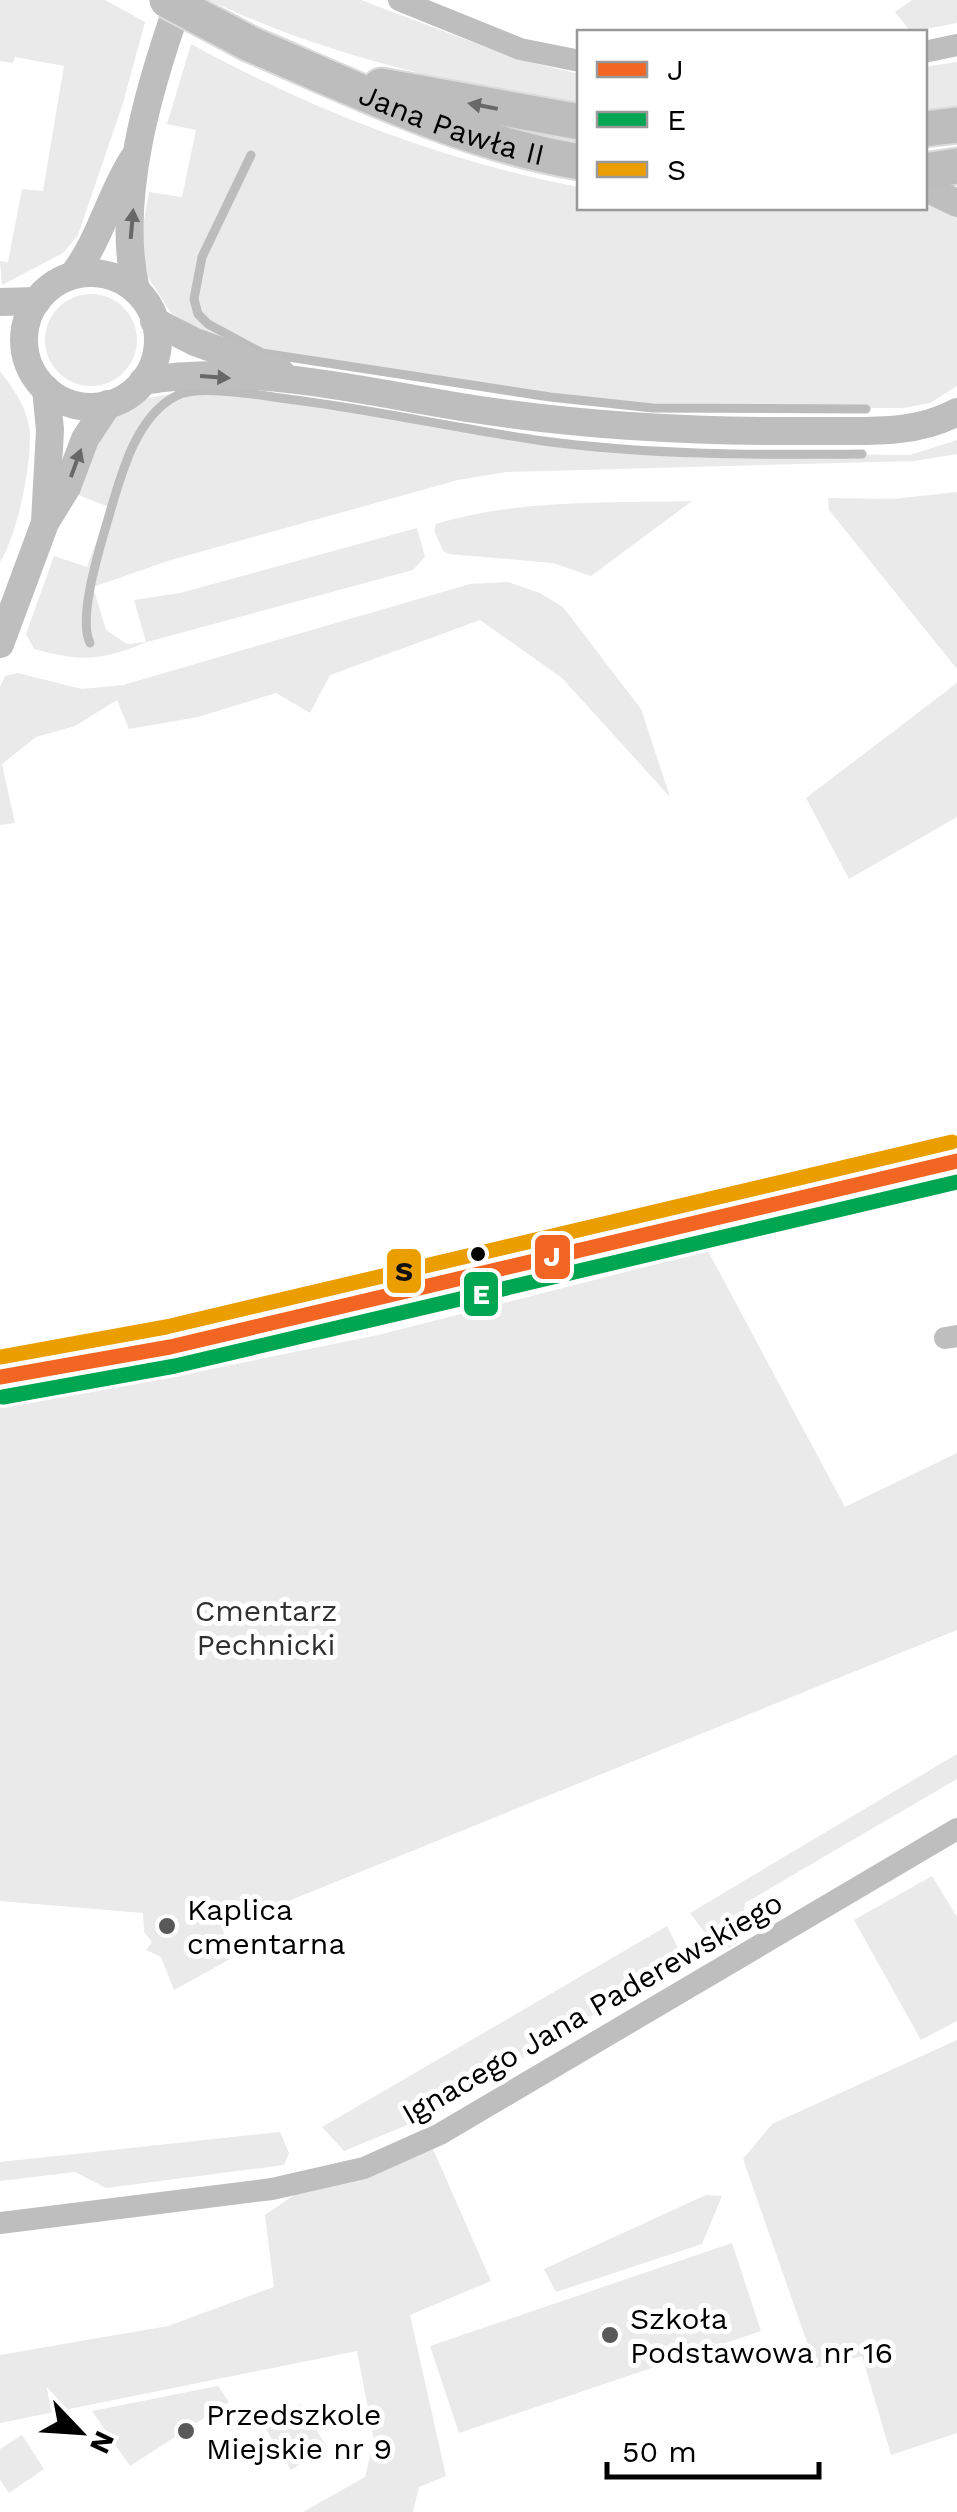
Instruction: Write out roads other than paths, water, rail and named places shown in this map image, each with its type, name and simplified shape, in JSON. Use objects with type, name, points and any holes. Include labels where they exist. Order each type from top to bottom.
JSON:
[{"type":"main road","name":"Jana Pawła II","points":[[168,0],[250,44],[434,124],[577,161]]},
{"type":"main road","name":"Jana Pawła II","points":[[326,75],[577,121]]},
{"type":"main road","points":[[927,171],[957,166]]},
{"type":"street","points":[[46,389],[76,406],[108,404],[136,390],[157,352],[154,321],[136,290],[129,251],[134,157],[180,0]]},
{"type":"street","points":[[399,0],[520,49],[577,60]]},
{"type":"street","points":[[927,51],[957,45]]},
{"type":"street","points":[[73,275],[94,244],[112,192],[134,157]]},
{"type":"street","points":[[927,188],[957,203]]},
{"type":"street","points":[[27,358],[27,321],[36,300],[53,285],[73,275],[96,273],[117,278],[136,290]]},
{"type":"street","points":[[0,302],[36,300]]},
{"type":"street","points":[[154,321],[195,342],[287,376]]},
{"type":"street","points":[[0,343],[27,358],[46,389],[50,430],[45,523]]},
{"type":"street","points":[[143,381],[188,375],[287,376],[515,414],[676,429],[892,430],[919,427],[957,412]]},
{"type":"street","points":[[0,644],[45,523],[67,487],[85,439],[108,404]]},
{"type":"street","points":[[0,1378],[170,1347],[957,1161]]},
{"type":"street","name":"Ignacego Jana Paderewskiego","points":[[0,2223],[272,2188],[364,2168],[440,2134],[957,1829]]},
{"type":"waterway","points":[[251,155],[202,257],[194,299],[198,314],[208,324],[262,353],[550,397],[653,408],[866,409]]},
{"type":"waterway","points":[[90,643],[86,619],[90,586],[130,453],[138,435],[161,406],[187,392],[252,394],[583,446],[702,453],[862,454]]},
{"type":"place","name":"Kaplica cmentarna","points":[[167,1926]]},
{"type":"place","name":"Szkoła Podstawowa nr 16","points":[[610,2335]]},
{"type":"place","name":"Przedszkole Miejskie nr 9","points":[[186,2431]]},
{"type":"park label","name":"Cmentarz Pechnicki","points":[[266,1627]]}]
